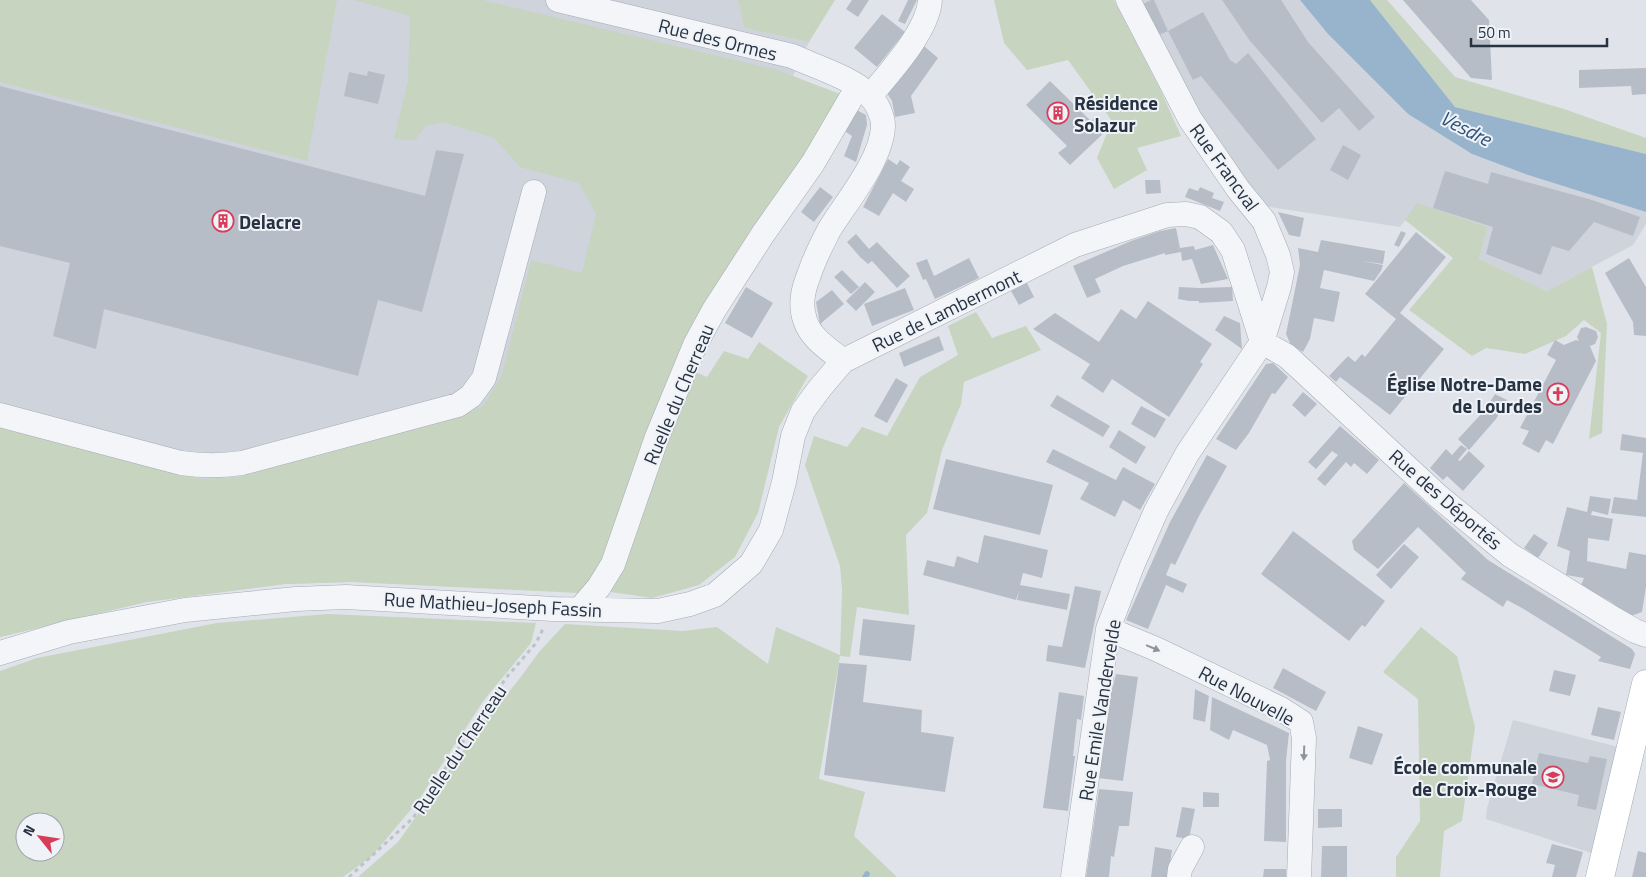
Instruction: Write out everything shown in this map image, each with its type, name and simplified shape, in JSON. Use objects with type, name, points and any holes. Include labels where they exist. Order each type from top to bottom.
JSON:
[{"type":"main road","points":[[1600,877],[1646,684]]},
{"type":"street","name":"Rue des Ormes","points":[[558,0],[792,56],[826,70],[864,91]]},
{"type":"street","name":"Ruelle du Cherreau","points":[[580,609],[599,587],[614,564],[658,436],[695,345],[714,310],[763,234],[864,91],[908,50],[930,10],[930,0]]},
{"type":"street","name":"Rue Francval","points":[[1128,0],[1190,119],[1238,189],[1264,221],[1278,255],[1282,272],[1279,288],[1262,342]]},
{"type":"street","points":[[843,361],[813,336],[805,320],[802,302],[806,282],[816,255],[870,166],[880,142],[883,126],[880,112],[864,91]]},
{"type":"street","points":[[0,415],[180,463],[200,466],[223,466],[242,463],[458,405],[471,396],[484,378],[534,192]]},
{"type":"street","name":"Rue de Lambermont","points":[[843,361],[1075,245],[1167,215],[1186,214],[1200,217],[1221,232],[1233,250],[1262,342]]},
{"type":"street","name":"Rue Emile Vandervelde","points":[[1073,877],[1108,629],[1132,566],[1156,511],[1187,454],[1262,342]]},
{"type":"street","name":"Rue des Déportés","points":[[1262,342],[1287,356],[1438,496],[1510,555],[1614,619],[1646,635]]},
{"type":"street","name":"Rue Mathieu-Joseph Fassin","points":[[0,653],[69,632],[176,612],[296,599],[346,597],[553,609],[658,611],[690,604],[715,595],[751,564],[771,530],[784,482],[793,436],[803,411],[843,361]]},
{"type":"street","name":"Rue Nouvelle","points":[[1108,629],[1165,653],[1281,709],[1301,722],[1304,738],[1299,877]]},
{"type":"street","points":[[1179,877],[1180,869],[1192,847]]},
{"type":"path","name":"Ruelle du Cherreau","points":[[350,877],[413,818],[506,678],[536,643],[553,609]]},
{"type":"shaded area","points":[[0,0],[738,0],[744,28],[809,42],[793,76],[811,84],[351,582],[285,584],[146,602],[0,637]]},
{"type":"shaded area","points":[[1133,0],[1300,0],[1328,34],[1408,114],[1472,154],[1528,175],[1646,212],[1646,224],[1633,245],[1547,291],[1479,259],[1488,227],[1417,204],[1400,227],[1264,206],[1204,129]]},
{"type":"shaded area","name":"École communale de Croix-Rouge","points":[[1513,720],[1618,747],[1591,853],[1486,819],[1487,808]]},
{"type":"green space","points":[[0,0],[337,0],[307,161],[0,82]]},
{"type":"green space","points":[[354,0],[482,0],[777,70],[848,97],[752,237],[602,562],[579,593],[351,582],[285,584],[146,602],[0,637],[0,428],[201,479],[238,477],[461,417],[484,405],[502,375],[531,260],[582,273],[596,214],[579,183],[520,167],[494,138],[443,122],[426,126],[415,140],[394,139],[408,81],[410,16]]},
{"type":"green space","points":[[738,0],[835,0],[809,42],[744,28]]},
{"type":"green space","points":[[994,0],[1114,0],[1160,89],[1181,136],[1137,148],[1147,170],[1114,189],[1097,158],[1112,121],[1068,60],[1027,70],[1004,43]]},
{"type":"green space","points":[[1370,0],[1387,0],[1455,77],[1564,109],[1646,138],[1646,154],[1455,107]]},
{"type":"green space","points":[[1417,203],[1488,227],[1479,259],[1547,291],[1592,267],[1607,324],[1602,433],[1589,439],[1601,333],[1584,320],[1566,336],[1525,354],[1486,348],[1472,356],[1409,310],[1453,258],[1405,220]]},
{"type":"green space","points":[[976,312],[992,338],[1026,326],[1041,350],[964,382],[961,404],[942,450],[927,513],[906,535],[909,615],[857,607],[850,657],[840,656],[819,779],[865,792],[854,836],[897,877],[358,877],[398,842],[469,742],[539,652],[565,624],[683,631],[717,627],[768,664],[776,627],[840,655],[842,589],[840,566],[805,465],[814,436],[847,447],[862,427],[887,436],[920,377],[958,355],[948,326]]},
{"type":"green space","points":[[759,342],[808,376],[779,427],[758,513],[735,557],[699,585],[652,598],[604,591],[691,370],[707,377],[724,351],[748,359]]},
{"type":"green space","points":[[328,614],[536,623],[531,643],[484,700],[418,801],[372,856],[343,877],[0,877],[0,671],[37,658],[217,623]]},
{"type":"green space","points":[[1421,627],[1457,656],[1475,727],[1462,821],[1444,831],[1440,877],[1396,877],[1396,857],[1420,821],[1418,699],[1383,672]]},
{"type":"water","name":"Vesdre","points":[[1300,0],[1370,0],[1455,107],[1646,154],[1646,212],[1528,175],[1472,154],[1408,114],[1328,34]]},
{"type":"building","points":[[852,0],[869,0],[858,17],[846,9]]},
{"type":"building","points":[[908,0],[917,0],[905,24],[898,21]]},
{"type":"building","points":[[1154,0],[1168,31],[1157,36],[1143,4]]},
{"type":"building","points":[[1222,0],[1281,0],[1308,42],[1375,117],[1359,131],[1339,108],[1322,123],[1250,41]]},
{"type":"building","points":[[1403,0],[1471,0],[1489,20],[1492,80],[1471,78]]},
{"type":"building","points":[[1203,12],[1230,60],[1236,64],[1248,53],[1316,139],[1278,170],[1201,76],[1193,80],[1168,31]]},
{"type":"building","points":[[882,14],[905,32],[877,67],[854,48]]},
{"type":"building","points":[[918,41],[938,58],[911,96],[915,113],[895,117],[892,101],[885,90]]},
{"type":"building","points":[[1646,68],[1646,94],[1632,95],[1631,86],[1579,88],[1579,70]]},
{"type":"building","points":[[368,71],[385,75],[378,104],[344,96],[349,72],[367,76]]},
{"type":"building","name":"Résidence Solazur","points":[[1050,81],[1091,121],[1097,116],[1109,128],[1070,165],[1058,153],[1067,146],[1026,105]]},
{"type":"building","name":"Delacre","points":[[0,86],[425,196],[436,150],[464,154],[422,312],[378,300],[358,376],[104,309],[96,349],[53,336],[70,263],[0,246]]},
{"type":"building","points":[[853,108],[866,115],[867,125],[856,162],[844,156],[852,136],[840,128]]},
{"type":"building","points":[[1343,145],[1361,155],[1348,180],[1330,170]]},
{"type":"building","points":[[888,159],[897,165],[900,160],[910,167],[901,181],[914,189],[906,202],[893,193],[879,216],[863,207]]},
{"type":"building","points":[[1445,171],[1488,184],[1491,172],[1592,200],[1640,217],[1633,236],[1594,222],[1569,251],[1552,246],[1541,275],[1486,254],[1493,227],[1433,208]]},
{"type":"building","points":[[1145,180],[1160,180],[1161,193],[1146,194]]},
{"type":"building","points":[[820,187],[833,197],[814,222],[801,212]]},
{"type":"building","points":[[1200,187],[1214,193],[1212,198],[1224,202],[1220,211],[1185,197],[1189,188],[1198,191]]},
{"type":"building","points":[[1278,212],[1304,218],[1300,237],[1289,235]]},
{"type":"building","points":[[1176,228],[1180,248],[1194,246],[1195,250],[1213,245],[1228,279],[1201,284],[1192,259],[1182,261],[1181,252],[1165,255],[1165,253],[1123,266],[1095,279],[1101,292],[1087,298],[1073,266],[1131,241],[1160,231]]},
{"type":"building","points":[[1401,231],[1406,233],[1399,247],[1394,245]]},
{"type":"building","points":[[1416,232],[1446,257],[1400,313],[1444,349],[1390,415],[1340,377],[1336,382],[1329,376],[1348,356],[1355,362],[1362,354],[1365,357],[1396,319],[1365,294]]},
{"type":"building","points":[[856,234],[869,249],[877,242],[910,276],[897,288],[872,261],[868,264],[847,242]]},
{"type":"building","points":[[1321,240],[1385,251],[1383,264],[1362,261],[1383,265],[1374,281],[1324,270],[1320,288],[1340,292],[1334,322],[1314,318],[1310,339],[1303,352],[1291,345],[1286,334],[1300,265],[1298,248],[1318,252]]},
{"type":"building","points":[[969,258],[979,278],[935,299],[926,279],[923,280],[916,263],[927,259],[934,276]]},
{"type":"building","points":[[1629,258],[1646,287],[1646,336],[1634,335],[1633,322],[1605,273]]},
{"type":"building","points":[[842,270],[859,287],[851,294],[834,277]]},
{"type":"building","points":[[865,282],[875,292],[856,311],[846,301]]},
{"type":"building","points":[[1027,283],[1034,297],[1019,305],[1011,291]]},
{"type":"building","points":[[746,287],[773,303],[752,338],[725,323]]},
{"type":"building","points":[[1179,287],[1232,287],[1233,301],[1199,303],[1199,301],[1178,299]]},
{"type":"building","points":[[905,288],[914,310],[872,326],[864,304]]},
{"type":"building","points":[[832,290],[844,304],[820,324],[816,302]]},
{"type":"building","points":[[1148,301],[1212,344],[1200,362],[1203,364],[1169,417],[1112,379],[1103,393],[1081,378],[1090,364],[1033,329],[1055,313],[1099,342],[1121,309],[1136,319]]},
{"type":"building","points":[[1224,316],[1240,323],[1242,349],[1215,330]]},
{"type":"building","name":"Église Notre-Dame de Lourdes","points":[[1586,327],[1596,331],[1598,337],[1595,344],[1590,346],[1596,361],[1553,444],[1546,440],[1539,453],[1522,444],[1529,431],[1520,428],[1556,360],[1547,355],[1555,340],[1564,345],[1576,340],[1579,341],[1577,337],[1581,328]]},
{"type":"building","points":[[939,336],[944,350],[904,367],[899,353]]},
{"type":"building","points":[[1273,363],[1288,377],[1275,394],[1272,393],[1249,433],[1236,450],[1216,439],[1266,364]]},
{"type":"building","points":[[896,378],[908,385],[887,423],[874,416]]},
{"type":"building","points":[[1303,392],[1317,404],[1305,417],[1292,405]]},
{"type":"building","points":[[1495,394],[1507,400],[1496,419],[1469,450],[1458,439],[1484,411]]},
{"type":"building","points":[[1057,395],[1110,426],[1103,437],[1050,406]]},
{"type":"building","points":[[1141,406],[1166,419],[1155,438],[1131,424]]},
{"type":"building","points":[[1340,426],[1379,460],[1367,474],[1354,463],[1351,467],[1346,462],[1325,486],[1317,479],[1338,455],[1332,451],[1316,469],[1308,462]]},
{"type":"building","points":[[1119,430],[1146,447],[1136,464],[1109,447]]},
{"type":"building","points":[[1622,434],[1646,438],[1646,517],[1611,513],[1614,497],[1637,500],[1643,453],[1620,450]]},
{"type":"building","points":[[1461,445],[1467,449],[1458,460],[1460,461],[1469,451],[1485,466],[1463,491],[1447,476],[1443,480],[1430,468],[1446,449],[1452,455]]},
{"type":"building","points":[[1053,449],[1116,480],[1123,467],[1155,484],[1140,510],[1123,500],[1115,517],[1080,499],[1089,483],[1046,462]]},
{"type":"building","points":[[1207,455],[1227,466],[1199,516],[1175,565],[1171,563],[1166,575],[1187,584],[1183,593],[1166,585],[1148,629],[1126,620],[1170,522]]},
{"type":"building","points":[[946,459],[1053,485],[1040,535],[933,509]]},
{"type":"building","points":[[1404,483],[1488,560],[1632,649],[1635,654],[1630,669],[1598,661],[1601,657],[1522,608],[1507,600],[1503,607],[1461,579],[1466,573],[1418,527],[1378,569],[1354,550],[1352,541]]},
{"type":"building","points":[[1590,496],[1611,499],[1608,515],[1592,511],[1591,515],[1613,519],[1609,541],[1588,538],[1587,561],[1626,569],[1629,552],[1646,555],[1646,587],[1642,612],[1631,616],[1581,585],[1584,578],[1566,575],[1570,551],[1557,546],[1567,507],[1587,512]]},
{"type":"building","points":[[1293,531],[1385,601],[1365,627],[1362,625],[1349,641],[1261,574]]},
{"type":"building","points":[[1534,534],[1548,543],[1538,558],[1524,548]]},
{"type":"building","points":[[984,535],[1048,550],[1042,578],[1023,573],[1020,585],[1070,594],[1067,610],[1017,600],[1019,591],[1016,600],[923,575],[927,560],[954,567],[957,556],[978,563]]},
{"type":"building","points":[[1404,544],[1419,557],[1391,589],[1376,575]]},
{"type":"building","points":[[1075,586],[1101,591],[1085,668],[1046,661],[1048,645],[1062,647]]},
{"type":"building","points":[[863,619],[915,625],[911,661],[859,655]]},
{"type":"building","points":[[839,663],[867,665],[863,702],[922,710],[921,732],[954,737],[945,792],[824,775]]},
{"type":"building","points":[[1283,668],[1326,692],[1316,711],[1273,688]]},
{"type":"building","points":[[1554,670],[1576,675],[1570,696],[1549,691]]},
{"type":"building","points":[[1116,674],[1138,677],[1123,781],[1098,778],[1109,702]]},
{"type":"building","points":[[1195,689],[1209,696],[1205,722],[1193,719]]},
{"type":"building","points":[[1059,692],[1084,696],[1081,720],[1077,719],[1073,756],[1075,756],[1068,811],[1043,808]]},
{"type":"building","points":[[1212,697],[1289,733],[1286,761],[1286,842],[1264,841],[1267,761],[1270,760],[1267,745],[1233,730],[1229,740],[1210,730]]},
{"type":"building","points":[[1598,707],[1621,712],[1614,740],[1591,735]]},
{"type":"building","points":[[1358,726],[1383,734],[1372,765],[1349,758]]},
{"type":"building","points":[[1539,753],[1588,763],[1590,756],[1607,759],[1596,810],[1577,806],[1579,795],[1532,784]]},
{"type":"building","points":[[1099,789],[1133,792],[1129,826],[1119,826],[1114,857],[1111,856],[1109,877],[1086,877]]},
{"type":"building","points":[[1203,792],[1219,793],[1219,807],[1203,807]]},
{"type":"building","points":[[1182,807],[1195,809],[1189,839],[1176,837]]},
{"type":"building","points":[[1318,809],[1342,809],[1342,827],[1318,828]]},
{"type":"building","points":[[1552,844],[1583,852],[1576,877],[1552,877],[1555,865],[1546,863]]},
{"type":"building","points":[[1322,846],[1347,846],[1347,877],[1321,877]]},
{"type":"building","points":[[1155,847],[1172,850],[1168,877],[1151,877]]},
{"type":"building","points":[[1638,851],[1646,853],[1646,877],[1632,877]]},
{"type":"building","points":[[1264,869],[1286,869],[1286,877],[1263,877]]},
{"type":"place","name":"Résidence Solazur","points":[[1058,113]]},
{"type":"place","name":"Delacre","points":[[223,221]]},
{"type":"place","name":"Église Notre-Dame de Lourdes","points":[[1558,394]]},
{"type":"place","name":"École communale de Croix-Rouge","points":[[1553,777]]}]
